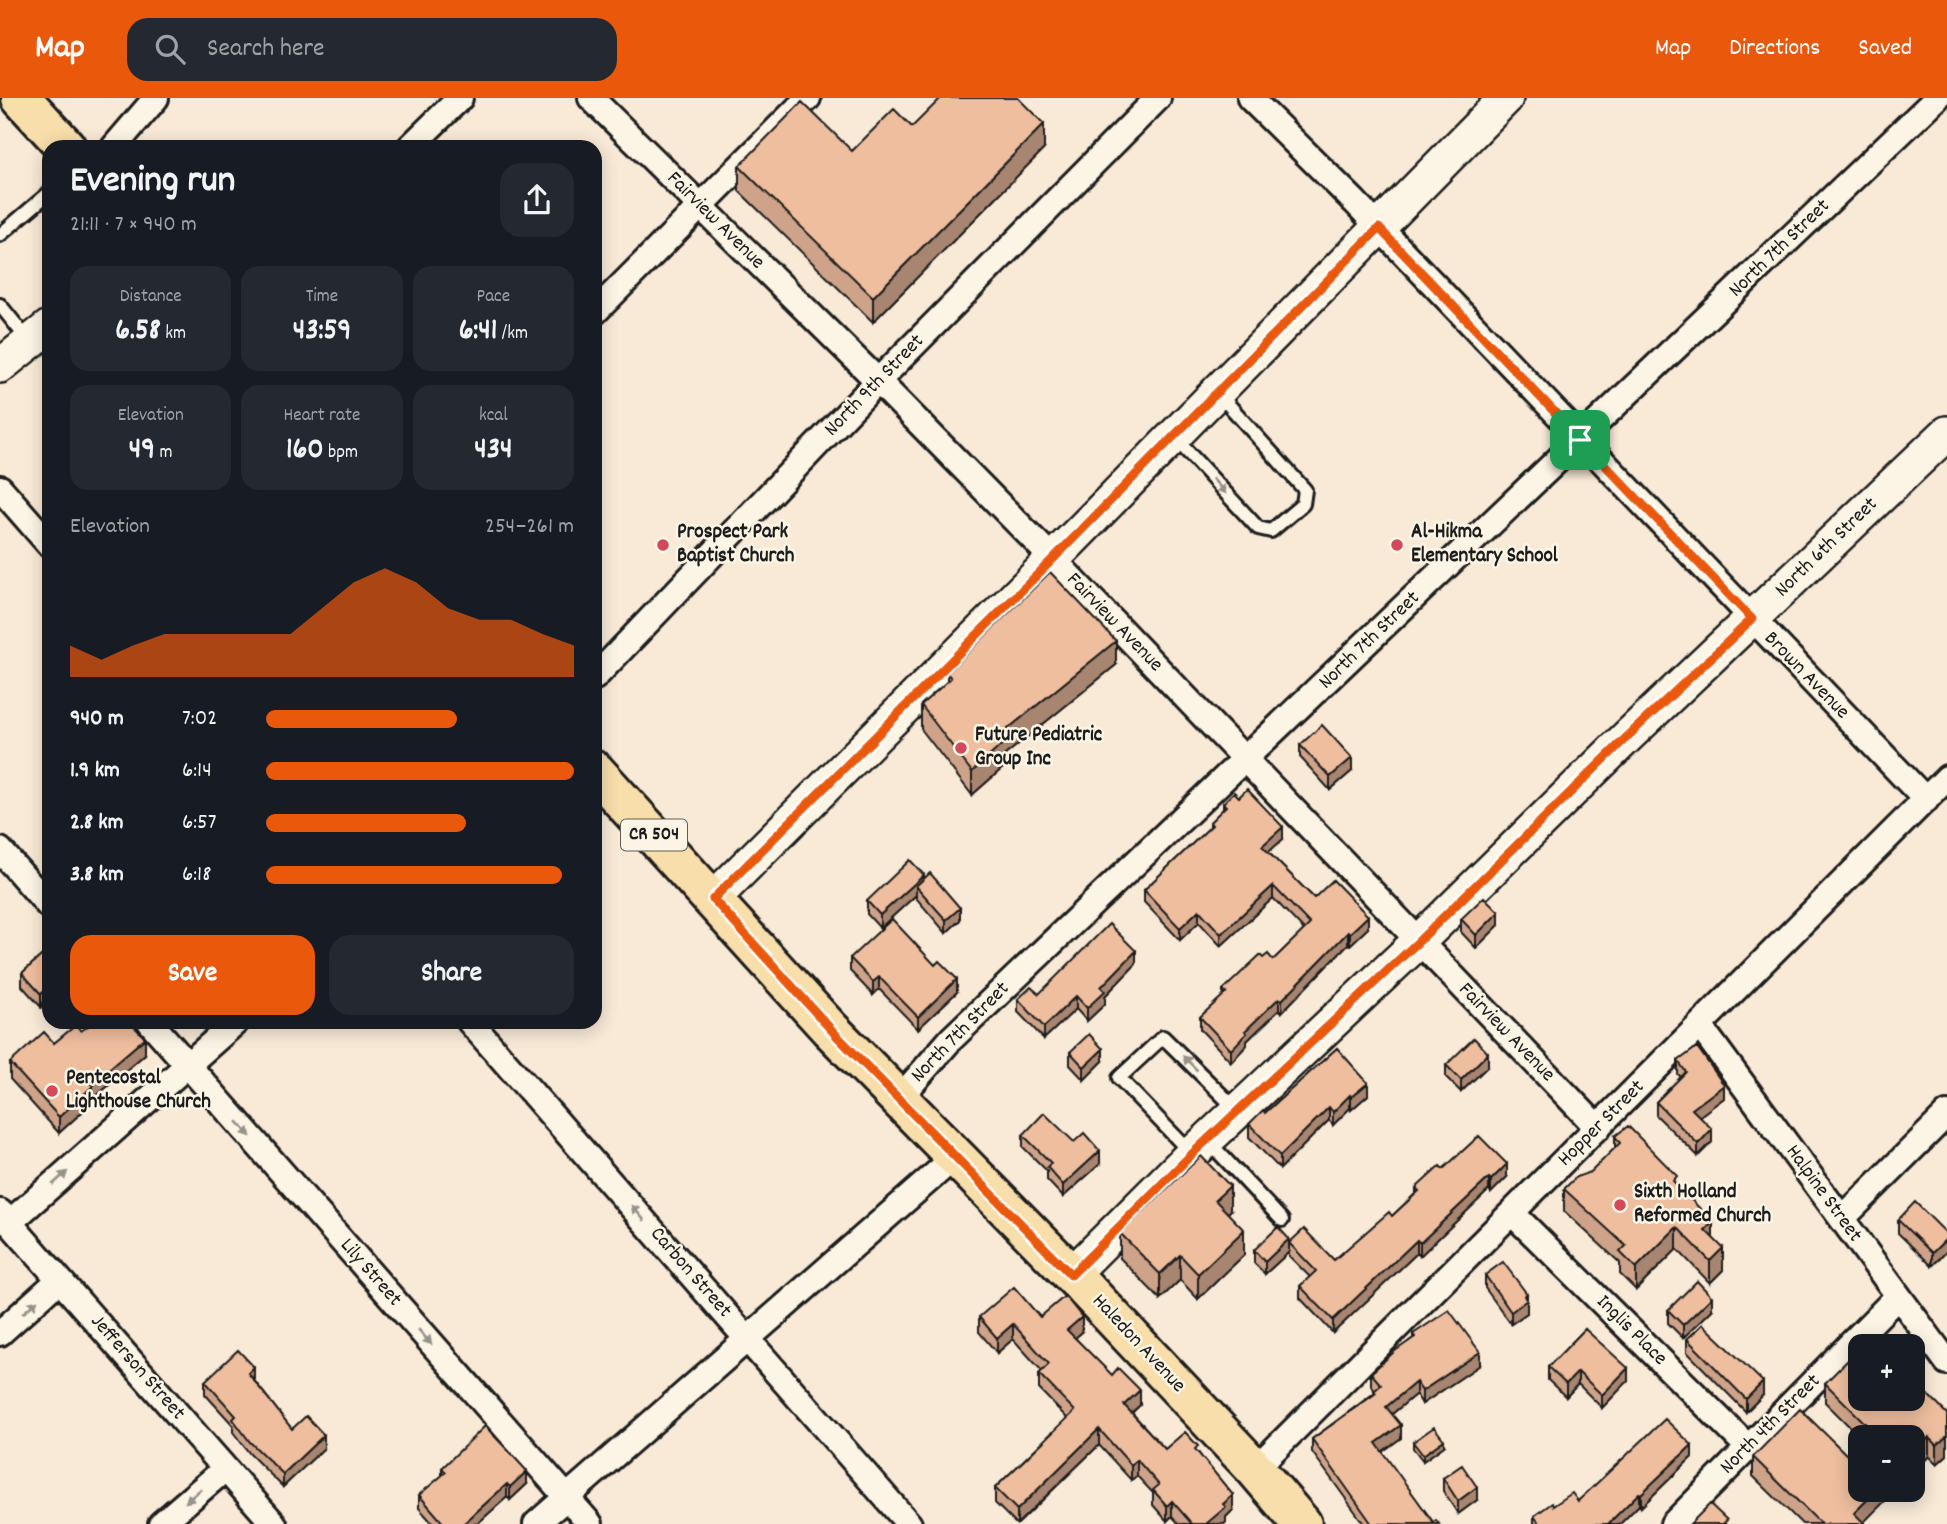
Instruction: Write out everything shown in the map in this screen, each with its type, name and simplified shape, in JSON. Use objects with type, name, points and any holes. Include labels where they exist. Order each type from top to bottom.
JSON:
[{"type":"main road","points":[[21,98],[59,140]]},
{"type":"main road","points":[[713,899],[1053,559],[1506,98]]},
{"type":"main road","points":[[0,366],[39,335]]},
{"type":"main road","name":"North 6th Street","points":[[1071,1275],[1200,1147],[1418,942],[1628,736],[1947,433]]},
{"type":"main road","name":"Haledon Avenue","points":[[602,779],[829,1028],[1071,1275],[1255,1469],[1299,1523]]},
{"type":"street","points":[[120,140],[156,98]]},
{"type":"street","points":[[417,140],[460,98]]},
{"type":"street","name":"Fairview Avenue","points":[[591,98],[878,381],[1053,559],[1598,1128]]},
{"type":"street","points":[[602,305],[808,98]]},
{"type":"street","name":"North 9th Street","points":[[602,670],[878,381],[1158,98]]},
{"type":"street","name":"Brown Avenue","points":[[1250,98],[1379,228],[1926,800]]},
{"type":"street","name":"North 7th Street","points":[[898,1100],[960,1031],[1937,98]]},
{"type":"street","points":[[0,488],[42,536]]},
{"type":"street","name":"Hopper Street","points":[[1255,1469],[1947,778]]},
{"type":"street","points":[[0,850],[42,898]]},
{"type":"street","name":"Halpine Street","points":[[1700,1026],[1947,1362]]},
{"type":"street","name":"Lily Street","points":[[156,1029],[590,1524]]},
{"type":"street","points":[[5,1217],[228,1029]]},
{"type":"street","name":"Carbon Street","points":[[476,1029],[909,1524]]},
{"type":"street","points":[[1842,1219],[1947,1114]]},
{"type":"street","points":[[536,1524],[956,1156]]},
{"type":"street","name":"Inglis Place","points":[[1513,1214],[1749,1448]]},
{"type":"street","name":"Jefferson Street","points":[[5,1217],[274,1524]]},
{"type":"street","points":[[0,1333],[59,1280]]},
{"type":"street","name":"North 4th Street","points":[[1673,1524],[1898,1296]]},
{"type":"street","points":[[161,1524],[225,1469]]},
{"type":"lane","points":[[0,235],[42,199]]},
{"type":"lane","points":[[0,305],[39,335]]},
{"type":"lane","points":[[1173,436],[1258,528],[1271,531],[1303,504],[1305,490],[1216,391]]},
{"type":"lane","points":[[1239,1111],[1163,1037],[1119,1078],[1282,1220]]},
{"type":"building","points":[[941,98],[1018,98],[1044,124],[873,297],[739,166],[802,102],[852,151],[894,109],[912,127]]},
{"type":"building","points":[[1050,572],[1116,641],[999,736],[1005,742],[972,772],[921,705],[951,678],[947,673]]},
{"type":"building","points":[[1322,725],[1352,758],[1330,777],[1300,745]]},
{"type":"building","points":[[1247,789],[1283,827],[1262,846],[1314,898],[1333,880],[1368,916],[1348,932],[1282,1000],[1279,998],[1245,1031],[1247,1033],[1231,1050],[1200,1017],[1226,993],[1223,990],[1260,955],[1263,958],[1268,954],[1273,960],[1310,924],[1273,886],[1221,934],[1199,910],[1180,928],[1144,890],[1212,825],[1210,822],[1226,806],[1223,803],[1234,792],[1239,797]]},
{"type":"building","points":[[910,860],[924,875],[880,915],[867,901]]},
{"type":"building","points":[[930,873],[960,908],[946,920],[916,886]]},
{"type":"building","points":[[1484,897],[1499,912],[1476,935],[1461,919]]},
{"type":"building","points":[[892,919],[935,965],[939,961],[957,979],[918,1017],[879,977],[873,982],[850,958]]},
{"type":"building","points":[[1109,924],[1136,951],[1101,987],[1105,991],[1087,1008],[1076,996],[1044,1027],[1018,999],[1031,987],[1039,994]]},
{"type":"building","points":[[42,955],[42,993],[41,994],[22,973]]},
{"type":"building","points":[[71,1029],[137,1029],[145,1038],[91,1084],[93,1086],[59,1117],[10,1063],[44,1032],[54,1043]]},
{"type":"building","points":[[1089,1034],[1103,1049],[1084,1067],[1070,1052]]},
{"type":"building","points":[[1474,1038],[1488,1053],[1461,1080],[1446,1065]]},
{"type":"building","points":[[1697,1047],[1724,1085],[1692,1109],[1712,1129],[1698,1144],[1656,1102],[1686,1072],[1678,1061]]},
{"type":"building","points":[[1337,1048],[1368,1083],[1351,1097],[1350,1095],[1333,1112],[1329,1107],[1280,1156],[1249,1124],[1263,1110],[1265,1113]]},
{"type":"building","points":[[1044,1113],[1074,1142],[1084,1133],[1100,1151],[1063,1185],[1047,1167],[1051,1163],[1023,1135]]},
{"type":"building","points":[[1628,1126],[1677,1176],[1673,1181],[1713,1222],[1705,1230],[1723,1248],[1710,1261],[1677,1227],[1636,1268],[1620,1252],[1626,1246],[1564,1189],[1576,1177],[1591,1172],[1620,1143],[1615,1136]]},
{"type":"building","points":[[1479,1136],[1507,1164],[1420,1243],[1417,1240],[1333,1320],[1300,1286],[1316,1271],[1289,1243],[1304,1229],[1334,1260],[1389,1212],[1392,1216],[1419,1191],[1416,1188],[1440,1166],[1443,1169]]},
{"type":"building","points":[[1201,1156],[1230,1186],[1215,1200],[1244,1230],[1198,1274],[1180,1255],[1160,1274],[1120,1233]]},
{"type":"building","points":[[1915,1202],[1947,1234],[1947,1238],[1932,1253],[1898,1220]]},
{"type":"building","points":[[1278,1227],[1289,1239],[1265,1262],[1254,1250]]},
{"type":"building","points":[[1503,1262],[1527,1294],[1524,1296],[1527,1300],[1511,1312],[1485,1275]]},
{"type":"building","points":[[1697,1281],[1712,1297],[1683,1325],[1668,1310]]},
{"type":"building","points":[[1014,1287],[1040,1317],[1065,1296],[1082,1317],[1067,1330],[1112,1375],[1118,1368],[1140,1390],[1124,1405],[1165,1449],[1185,1432],[1198,1446],[1195,1449],[1233,1495],[1223,1504],[1226,1507],[1206,1524],[1192,1524],[1172,1501],[1167,1506],[1153,1490],[1159,1485],[1137,1460],[1131,1465],[1099,1429],[1017,1510],[995,1488],[1075,1411],[1039,1374],[1049,1364],[1013,1324],[997,1338],[979,1317]]},
{"type":"building","points":[[1449,1310],[1480,1352],[1422,1391],[1416,1382],[1386,1407],[1401,1425],[1376,1443],[1433,1522],[1436,1520],[1439,1524],[1372,1524],[1312,1439],[1376,1393],[1374,1391],[1381,1385],[1371,1373],[1415,1337],[1413,1334]]},
{"type":"building","points":[[1703,1324],[1763,1382],[1746,1399],[1687,1339]]},
{"type":"building","points":[[1585,1329],[1628,1368],[1602,1395],[1578,1372],[1566,1384],[1548,1367]]},
{"type":"building","points":[[238,1350],[254,1367],[248,1373],[292,1429],[306,1416],[324,1435],[283,1474],[250,1442],[233,1419],[236,1416],[205,1381]]},
{"type":"building","points":[[1848,1360],[1848,1406],[1825,1383]]},
{"type":"building","points":[[1925,1392],[1947,1414],[1947,1436],[1937,1445],[1929,1437],[1925,1441],[1925,1425],[1867,1425],[1853,1411],[1925,1411]]},
{"type":"building","points":[[1800,1409],[1848,1456],[1848,1502],[1865,1502],[1854,1513],[1864,1523],[1821,1524],[1753,1457]]},
{"type":"building","points":[[1665,1419],[1692,1445],[1608,1524],[1537,1524],[1539,1523],[1534,1516],[1552,1503],[1553,1506],[1572,1493],[1578,1501]]},
{"type":"building","points":[[485,1426],[527,1471],[510,1487],[507,1484],[463,1524],[444,1524],[419,1495],[446,1472],[442,1468]]},
{"type":"building","points":[[1434,1427],[1444,1440],[1423,1455],[1413,1442]]},
{"type":"building","points":[[1462,1465],[1477,1487],[1458,1501],[1443,1478]]},
{"type":"building","points":[[1710,1504],[1727,1520],[1725,1524],[1690,1524]]},
{"type":"place","name":"Prospect Park Baptist Church","points":[[663,545]]},
{"type":"place","name":"Al-Hikma Elementary School","points":[[1397,545]]},
{"type":"place","name":"Future Pediatric Group Inc","points":[[961,748]]},
{"type":"place","name":"Pentecostal Lighthouse Church","points":[[52,1091]]},
{"type":"place","name":"Sixth Holland Reformed Church","points":[[1620,1205]]},
{"type":"route","points":[[1379,228],[1580,440],[1752,619],[1418,942],[1192,1154],[1071,1275],[896,1098],[713,899],[1379,228]]}]
